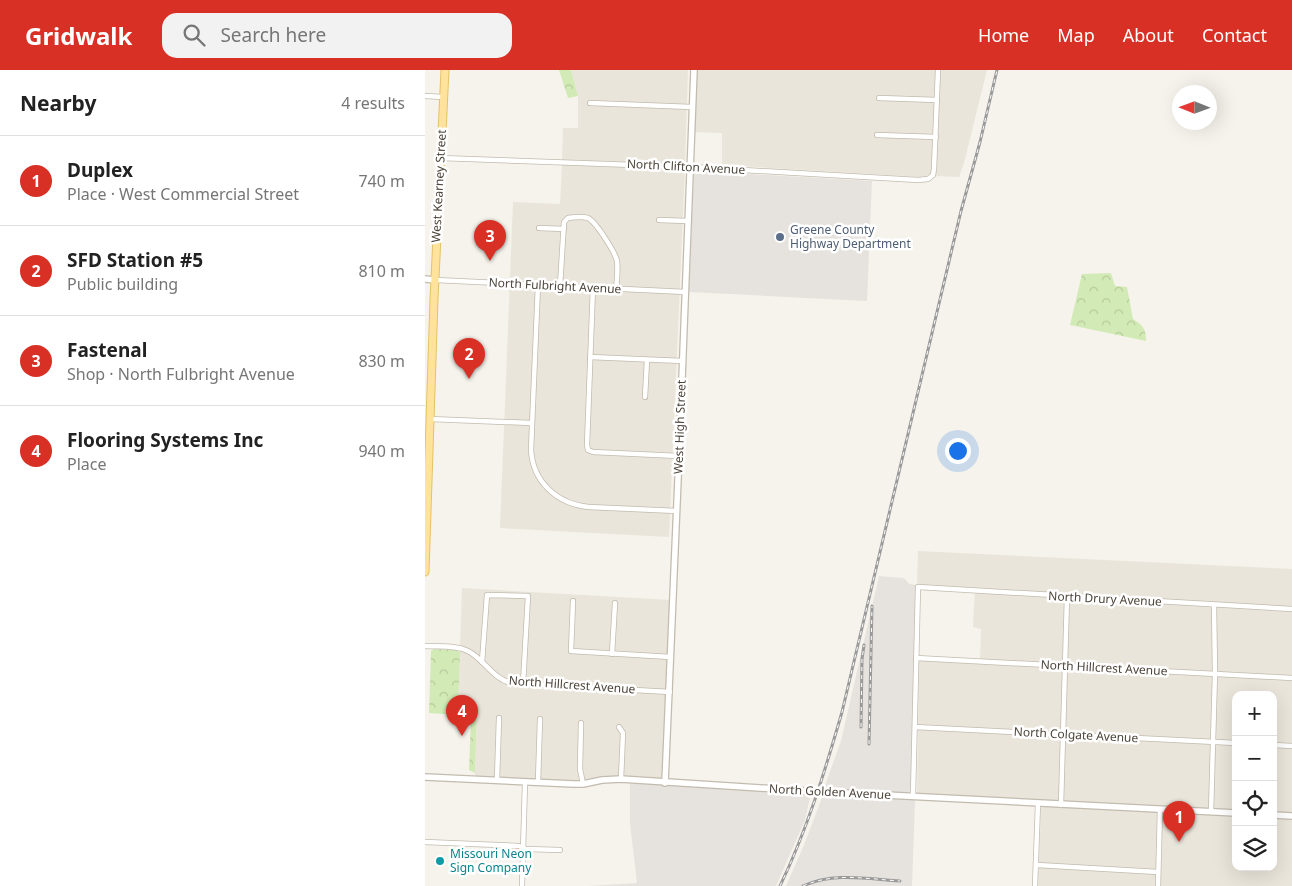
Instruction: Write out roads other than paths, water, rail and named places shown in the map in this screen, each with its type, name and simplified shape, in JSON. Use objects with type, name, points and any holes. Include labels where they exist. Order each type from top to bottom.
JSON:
[{"type":"main road","name":"West Kearney Street","points":[[425,572],[435,280],[445,70]]},
{"type":"street","name":"West High Street","points":[[665,783],[691,167],[693,70]]},
{"type":"street","points":[[877,135],[935,137],[938,70]]},
{"type":"street","points":[[425,96],[443,97]]},
{"type":"street","points":[[879,98],[937,100]]},
{"type":"street","points":[[590,102],[692,107]]},
{"type":"street","name":"North Clifton Avenue","points":[[440,158],[691,167],[918,180],[931,178],[933,174],[935,137]]},
{"type":"street","points":[[560,286],[564,221],[568,218],[585,218],[593,222],[616,256],[616,289]]},
{"type":"street","points":[[659,220],[688,221]]},
{"type":"street","points":[[539,228],[564,229]]},
{"type":"street","name":"North Fulbright Avenue","points":[[425,279],[685,292]]},
{"type":"street","points":[[537,285],[531,450],[532,459],[539,477],[547,489],[570,503],[584,506],[677,511]]},
{"type":"street","points":[[593,287],[588,450],[593,452],[679,456]]},
{"type":"street","points":[[590,357],[683,361]]},
{"type":"street","points":[[645,397],[647,360]]},
{"type":"street","points":[[430,419],[531,423]]},
{"type":"street","name":"North Drury Avenue","points":[[916,658],[918,587],[1292,609]]},
{"type":"street","points":[[482,662],[487,595],[528,596],[523,684]]},
{"type":"street","points":[[1061,804],[1067,597]]},
{"type":"street","points":[[573,601],[571,651],[671,658]]},
{"type":"street","points":[[612,654],[615,603]]},
{"type":"street","points":[[1211,812],[1215,605]]},
{"type":"street","name":"North Hillcrest Avenue","points":[[425,646],[462,649],[471,653],[502,680],[511,683],[669,692]]},
{"type":"street","points":[[913,796],[916,658]]},
{"type":"street","name":"North Hillcrest Avenue","points":[[916,658],[1292,678]]},
{"type":"street","points":[[497,780],[499,718]]},
{"type":"street","points":[[538,782],[540,719]]},
{"type":"street","points":[[581,723],[580,768],[583,784]]},
{"type":"street","points":[[619,727],[623,733],[621,779]]},
{"type":"street","name":"North Colgate Avenue","points":[[915,727],[1232,743]]},
{"type":"street","points":[[1277,745],[1292,746]]},
{"type":"street","name":"North Golden Avenue","points":[[425,777],[583,784],[621,779],[1038,804],[1232,813]]},
{"type":"street","points":[[522,886],[525,782]]},
{"type":"street","points":[[1035,886],[1038,804]]},
{"type":"street","points":[[1158,886],[1160,809]]},
{"type":"street","points":[[1277,815],[1292,816]]},
{"type":"street","points":[[425,842],[519,846],[526,849],[560,850]]},
{"type":"street","points":[[1037,865],[1158,872]]},
{"type":"railway","points":[[780,886],[807,822],[842,712],[961,211],[997,70]]},
{"type":"railway","points":[[869,744],[872,606]]},
{"type":"railway","points":[[861,727],[864,645]]},
{"type":"railway","points":[[803,886],[827,879],[839,878],[900,881]]},
{"type":"place","name":"Greene County Highway Department","points":[[780,237]]},
{"type":"place","name":"Fastenal","points":[[490,261]]},
{"type":"place","name":"SFD Station #5","points":[[469,379]]},
{"type":"place","name":"Flooring Systems Inc","points":[[462,736]]},
{"type":"place","name":"Duplex","points":[[1179,842]]},
{"type":"place","name":"Missouri Neon Sign Company","points":[[440,861]]}]
